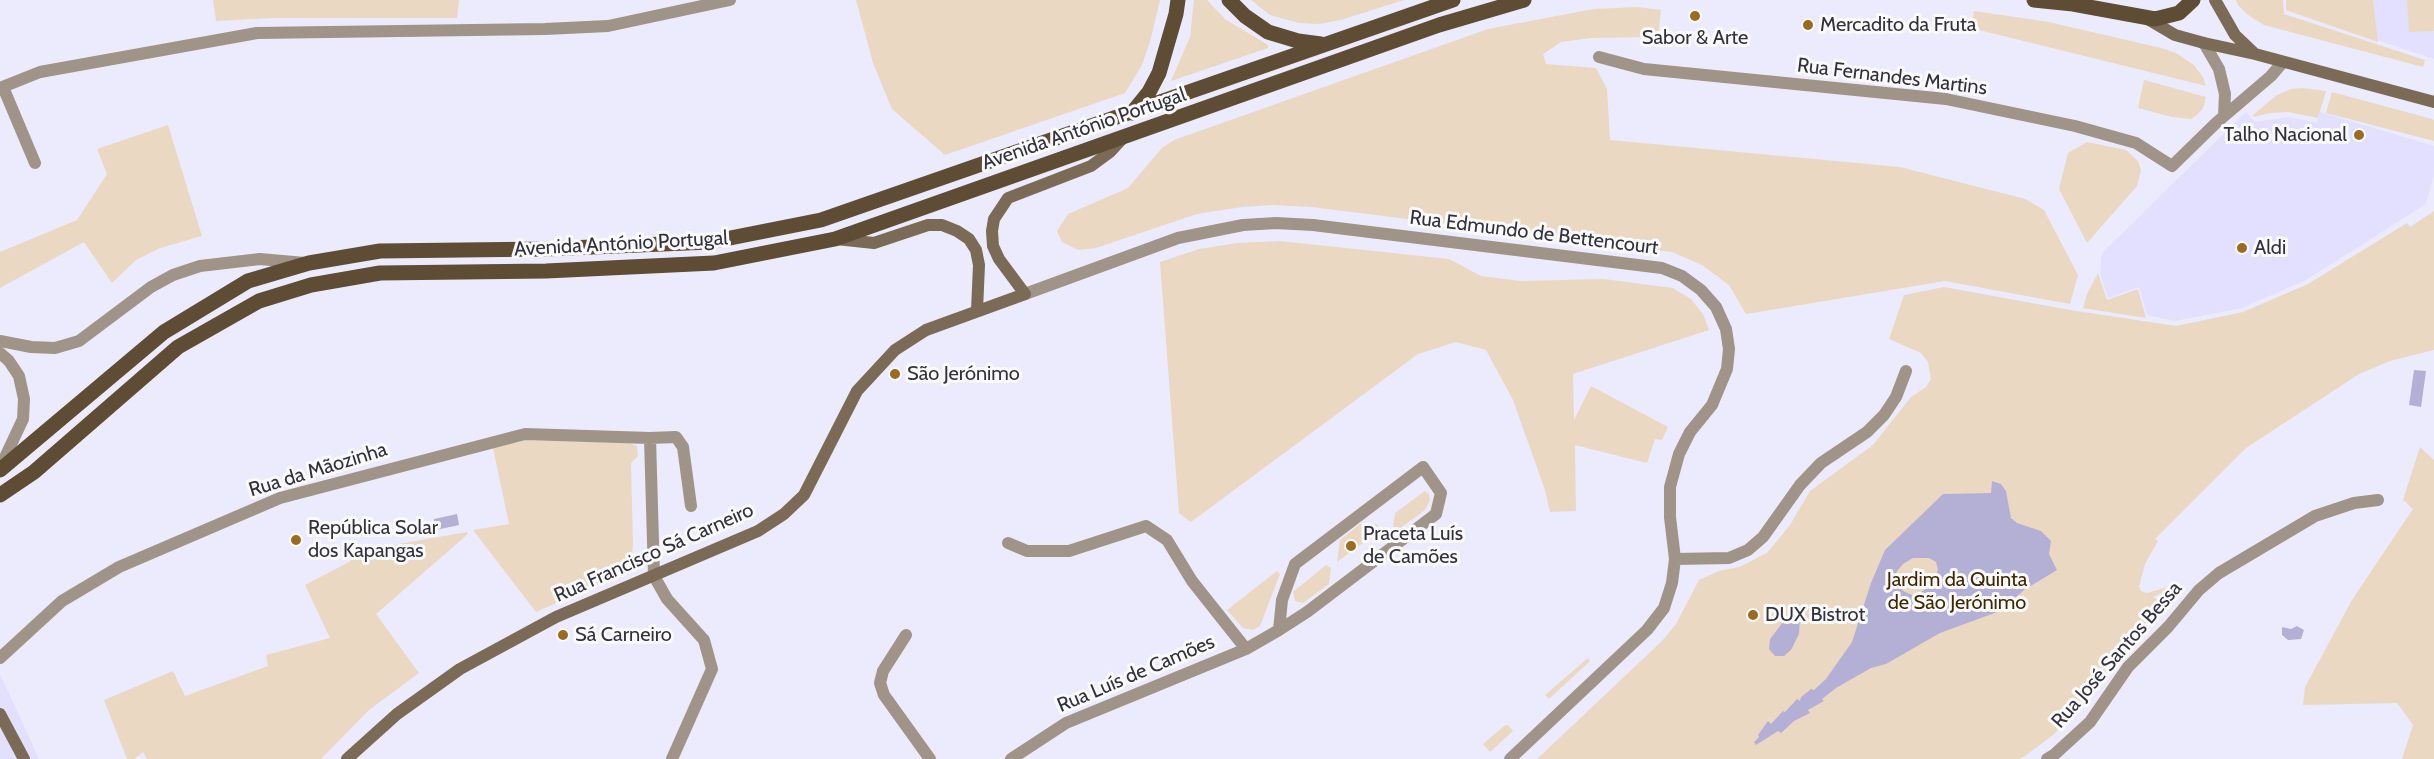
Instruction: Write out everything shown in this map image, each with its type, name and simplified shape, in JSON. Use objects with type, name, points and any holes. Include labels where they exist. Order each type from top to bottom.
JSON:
[{"type":"main road","points":[[1132,113],[1149,92],[1159,73],[1172,34],[1178,0]]},
{"type":"main road","points":[[1229,0],[1245,16],[1268,32],[1298,41],[1324,44]]},
{"type":"main road","name":"Avenida António Portugal","points":[[0,470],[164,332],[248,280],[309,263],[380,251],[545,249],[710,242],[821,220],[1453,0]]},
{"type":"main road","name":"Avenida António Portugal","points":[[0,495],[34,472],[178,347],[259,301],[311,285],[380,273],[546,271],[714,263],[835,238],[1440,26],[1524,0]]},
{"type":"main road","points":[[2034,0],[2070,2],[2145,18],[2164,18],[2179,13],[2193,0]]},
{"type":"street","points":[[35,163],[2,87],[40,72],[257,33],[608,26],[730,0]]},
{"type":"street","points":[[2216,0],[2235,34],[2255,54]]},
{"type":"street","points":[[2145,18],[2175,35],[2204,44],[2255,54],[2434,102]]},
{"type":"street","points":[[2204,44],[2219,69],[2225,94],[2224,116]]},
{"type":"street","name":"Rua Fernandes Martins","points":[[1599,57],[1644,69],[1946,99],[2075,126],[2136,143],[2172,166],[2224,116],[2271,76],[2282,63]]},
{"type":"street","points":[[1025,294],[993,246],[994,219],[1001,206],[1008,198],[1020,192],[1091,166],[1110,152],[1123,138]]},
{"type":"street","name":"Rua Edmundo de Bettencourt","points":[[1025,294],[1178,238],[1243,225],[1276,223],[1313,225],[1662,268],[1682,276],[1701,290],[1716,307],[1726,329],[1729,349],[1727,369],[1712,405],[1690,432],[1679,453],[1670,487],[1670,517],[1675,559],[1672,583],[1664,608],[1647,630],[1510,759]]},
{"type":"street","points":[[835,238],[874,243],[928,225],[942,225],[957,231],[969,239],[976,250],[979,265],[977,310]]},
{"type":"street","points":[[0,341],[31,348],[55,348],[79,341],[151,287],[173,275],[200,266],[260,259],[309,263]]},
{"type":"street","name":"Rua Francisco Sá Carneiro","points":[[348,759],[397,714],[460,669],[556,617],[758,531],[784,514],[804,495],[857,391],[895,351],[926,330],[1025,294]]},
{"type":"street","points":[[0,353],[20,376],[24,399],[23,419],[0,470]]},
{"type":"street","points":[[1675,559],[1730,558],[1755,544],[1763,537],[1800,485],[1821,463],[1867,432],[1884,415],[1896,397],[1906,371]]},
{"type":"street","name":"Rua da Mãozinha","points":[[0,658],[62,601],[119,567],[280,498],[525,434],[676,437],[683,447],[691,506]]},
{"type":"street","points":[[650,438],[654,576],[667,599],[704,640],[712,669],[672,759]]},
{"type":"street","name":"Rua Luís de Camões","points":[[1011,759],[1066,723],[1246,649],[1279,630],[1436,514],[1441,493],[1423,467],[1295,564],[1282,600],[1279,630]]},
{"type":"street","name":"Rua José Santos Bessa","points":[[2047,759],[2090,722],[2128,667],[2168,627],[2199,590],[2219,573],[2315,516],[2354,503],[2378,500]]},
{"type":"street","points":[[1008,543],[1027,551],[1069,551],[1146,526],[1167,540],[1191,581],[1246,649]]},
{"type":"street","points":[[906,635],[883,671],[880,683],[884,695],[930,759]]},
{"type":"street","points":[[0,714],[24,759]]},
{"type":"shaded area","points":[[2287,0],[2434,0],[2434,59],[2287,10]]},
{"type":"shaded area","points":[[2246,112],[2255,122],[2288,117],[2317,123],[2320,112],[2434,146],[2434,175],[2426,204],[2306,280],[2242,308],[2175,321],[2147,315],[2139,287],[2108,298],[2100,274],[2102,253]]},
{"type":"shaded area","points":[[2414,370],[2426,371],[2421,407],[2409,405]]},
{"type":"shaded area","points":[[1992,481],[2001,484],[2006,491],[2011,518],[2017,523],[2041,531],[2051,541],[2049,554],[2057,570],[2024,590],[2000,611],[1940,633],[1886,664],[1871,668],[1836,688],[1822,699],[1824,701],[1808,710],[1810,713],[1794,721],[1781,733],[1778,731],[1756,745],[1754,742],[1768,721],[1771,724],[1797,699],[1800,701],[1801,697],[1811,689],[1814,690],[1826,679],[1852,642],[1871,583],[1885,550],[1943,494],[1991,493]],"holes":[[[1913,558],[1929,558],[1936,562],[1938,570],[1932,584],[1920,593],[1912,595],[1903,591],[1895,579],[1897,571]]]},
{"type":"shaded area","points":[[457,514],[459,525],[436,530],[433,528],[434,519]]},
{"type":"shaded area","points":[[1796,612],[1800,617],[1799,634],[1791,650],[1784,656],[1775,656],[1769,649],[1770,639],[1790,613]]},
{"type":"shaded area","points":[[2297,626],[2304,630],[2301,639],[2288,640],[2282,635],[2282,627],[2291,629]]},
{"type":"shaded area","points":[[0,674],[18,713],[39,759],[0,759]]},
{"type":"green space","points":[[213,0],[459,0],[457,18],[273,18],[216,21]]},
{"type":"green space","points":[[856,0],[1160,0],[1142,65],[1125,93],[945,155],[892,109],[873,63]]},
{"type":"green space","points":[[1194,0],[1207,0],[1225,19],[1268,45],[1268,48],[1171,81],[1190,37]]},
{"type":"green space","points":[[1251,0],[1404,0],[1341,20],[1319,24],[1299,23],[1270,15]]},
{"type":"green space","points":[[2236,0],[2283,0],[2284,14],[2425,60],[2423,67],[2264,25],[2248,15]]},
{"type":"green space","points":[[2286,0],[2373,0],[2378,42],[2286,10]]},
{"type":"green space","points":[[2407,0],[2434,0],[2434,31],[2409,32]]},
{"type":"green space","points":[[1638,7],[1661,10],[1658,37],[1590,38],[1561,42],[1543,54],[1546,64],[1596,68],[1607,89],[1610,140],[1900,167],[2025,199],[2044,210],[2078,275],[2070,304],[1945,281],[1746,314],[1729,285],[1702,265],[1672,252],[1311,207],[1273,205],[1197,214],[1096,248],[1078,250],[1062,242],[1057,231],[1068,214],[1128,188],[1162,148],[1174,140],[1488,29],[1594,9]]},
{"type":"green space","points":[[1974,11],[2049,22],[2161,48],[2176,53],[2194,65],[2203,77],[2206,86],[1971,28]]},
{"type":"green space","points":[[2144,80],[2206,97],[2203,108],[2191,119],[2172,117],[2138,108]]},
{"type":"green space","points":[[2291,89],[2326,91],[2318,118],[2288,112],[2254,117],[2253,115],[2277,95]]},
{"type":"green space","points":[[2332,92],[2432,119],[2434,120],[2434,141],[2326,113]]},
{"type":"green space","points":[[168,125],[202,236],[160,248],[136,260],[112,283],[84,242],[0,288],[0,252],[77,220],[107,174],[97,149]]},
{"type":"green space","points":[[2087,142],[2126,150],[2138,161],[2141,170],[2137,186],[2087,243],[2059,189],[2068,153]]},
{"type":"green space","name":"Jardim da Quinta de São Jerónimo","points":[[2434,211],[2434,350],[2390,361],[2359,374],[2246,448],[2155,539],[2158,541],[2145,564],[2139,587],[2141,591],[2147,593],[2174,585],[2175,587],[2153,597],[2165,604],[2129,641],[2079,709],[2053,735],[2025,756],[2019,759],[1537,759],[1662,641],[1676,624],[1699,580],[1719,571],[1739,567],[1767,553],[1790,525],[1810,491],[1873,445],[1911,397],[1926,387],[1931,379],[1928,362],[1921,353],[1889,339],[1904,295],[1944,287],[2176,326],[2243,312],[2308,284],[2407,223],[2410,227]]},
{"type":"green space","points":[[1280,241],[1449,259],[1481,276],[1521,281],[1604,279],[1673,288],[1691,299],[1703,314],[1709,330],[1573,374],[1574,420],[1591,386],[1668,427],[1662,440],[1655,439],[1647,463],[1575,445],[1576,511],[1550,512],[1545,490],[1513,400],[1486,350],[1456,342],[1418,354],[1191,522],[1179,513],[1160,262],[1199,249],[1237,243]]},
{"type":"green space","points":[[2098,273],[2107,300],[2138,289],[2146,318],[2083,308],[2087,294]]},
{"type":"green space","points":[[526,440],[629,443],[637,446],[638,456],[631,463],[633,546],[630,567],[620,575],[536,612],[473,530],[509,524],[493,448]]},
{"type":"green space","points":[[2420,447],[2434,460],[2434,759],[2402,759],[2413,725],[2397,703],[2303,705],[2305,687],[2352,600],[2413,509],[2403,500]]},
{"type":"green space","points":[[1425,491],[1429,494],[1430,500],[1425,510],[1392,534],[1395,513]]},
{"type":"green space","points":[[1360,524],[1376,524],[1379,531],[1337,562],[1340,540]]},
{"type":"green space","points":[[467,532],[468,534],[376,614],[419,673],[369,710],[321,759],[147,759],[143,752],[134,759],[127,759],[104,700],[173,671],[185,696],[268,666],[266,655],[330,638],[305,585],[351,561],[347,553]]},
{"type":"green space","points":[[1326,565],[1331,568],[1329,584],[1303,603],[1295,601],[1293,592]]},
{"type":"green space","points":[[1277,571],[1280,574],[1260,626],[1253,630],[1243,628],[1227,610]]},
{"type":"green space","points":[[1588,658],[1590,661],[1549,699],[1545,695]]},
{"type":"green space","points":[[1508,725],[1513,731],[1490,752],[1483,744]]},
{"type":"place","name":"Sabor & Arte","points":[[1695,16]]},
{"type":"place","name":"Mercadito da Fruta","points":[[1808,25]]},
{"type":"place","name":"Talho Nacional","points":[[2359,135]]},
{"type":"place","name":"Aldi","points":[[2242,248]]},
{"type":"place","name":"São Jerónimo","points":[[895,374]]},
{"type":"place","name":"República Solar dos Kapangas","points":[[296,540]]},
{"type":"place","name":"Praceta Luís de Camões","points":[[1351,546]]},
{"type":"place","name":"DUX Bistrot","points":[[1753,615]]},
{"type":"place","name":"Sá Carneiro","points":[[563,635]]}]
